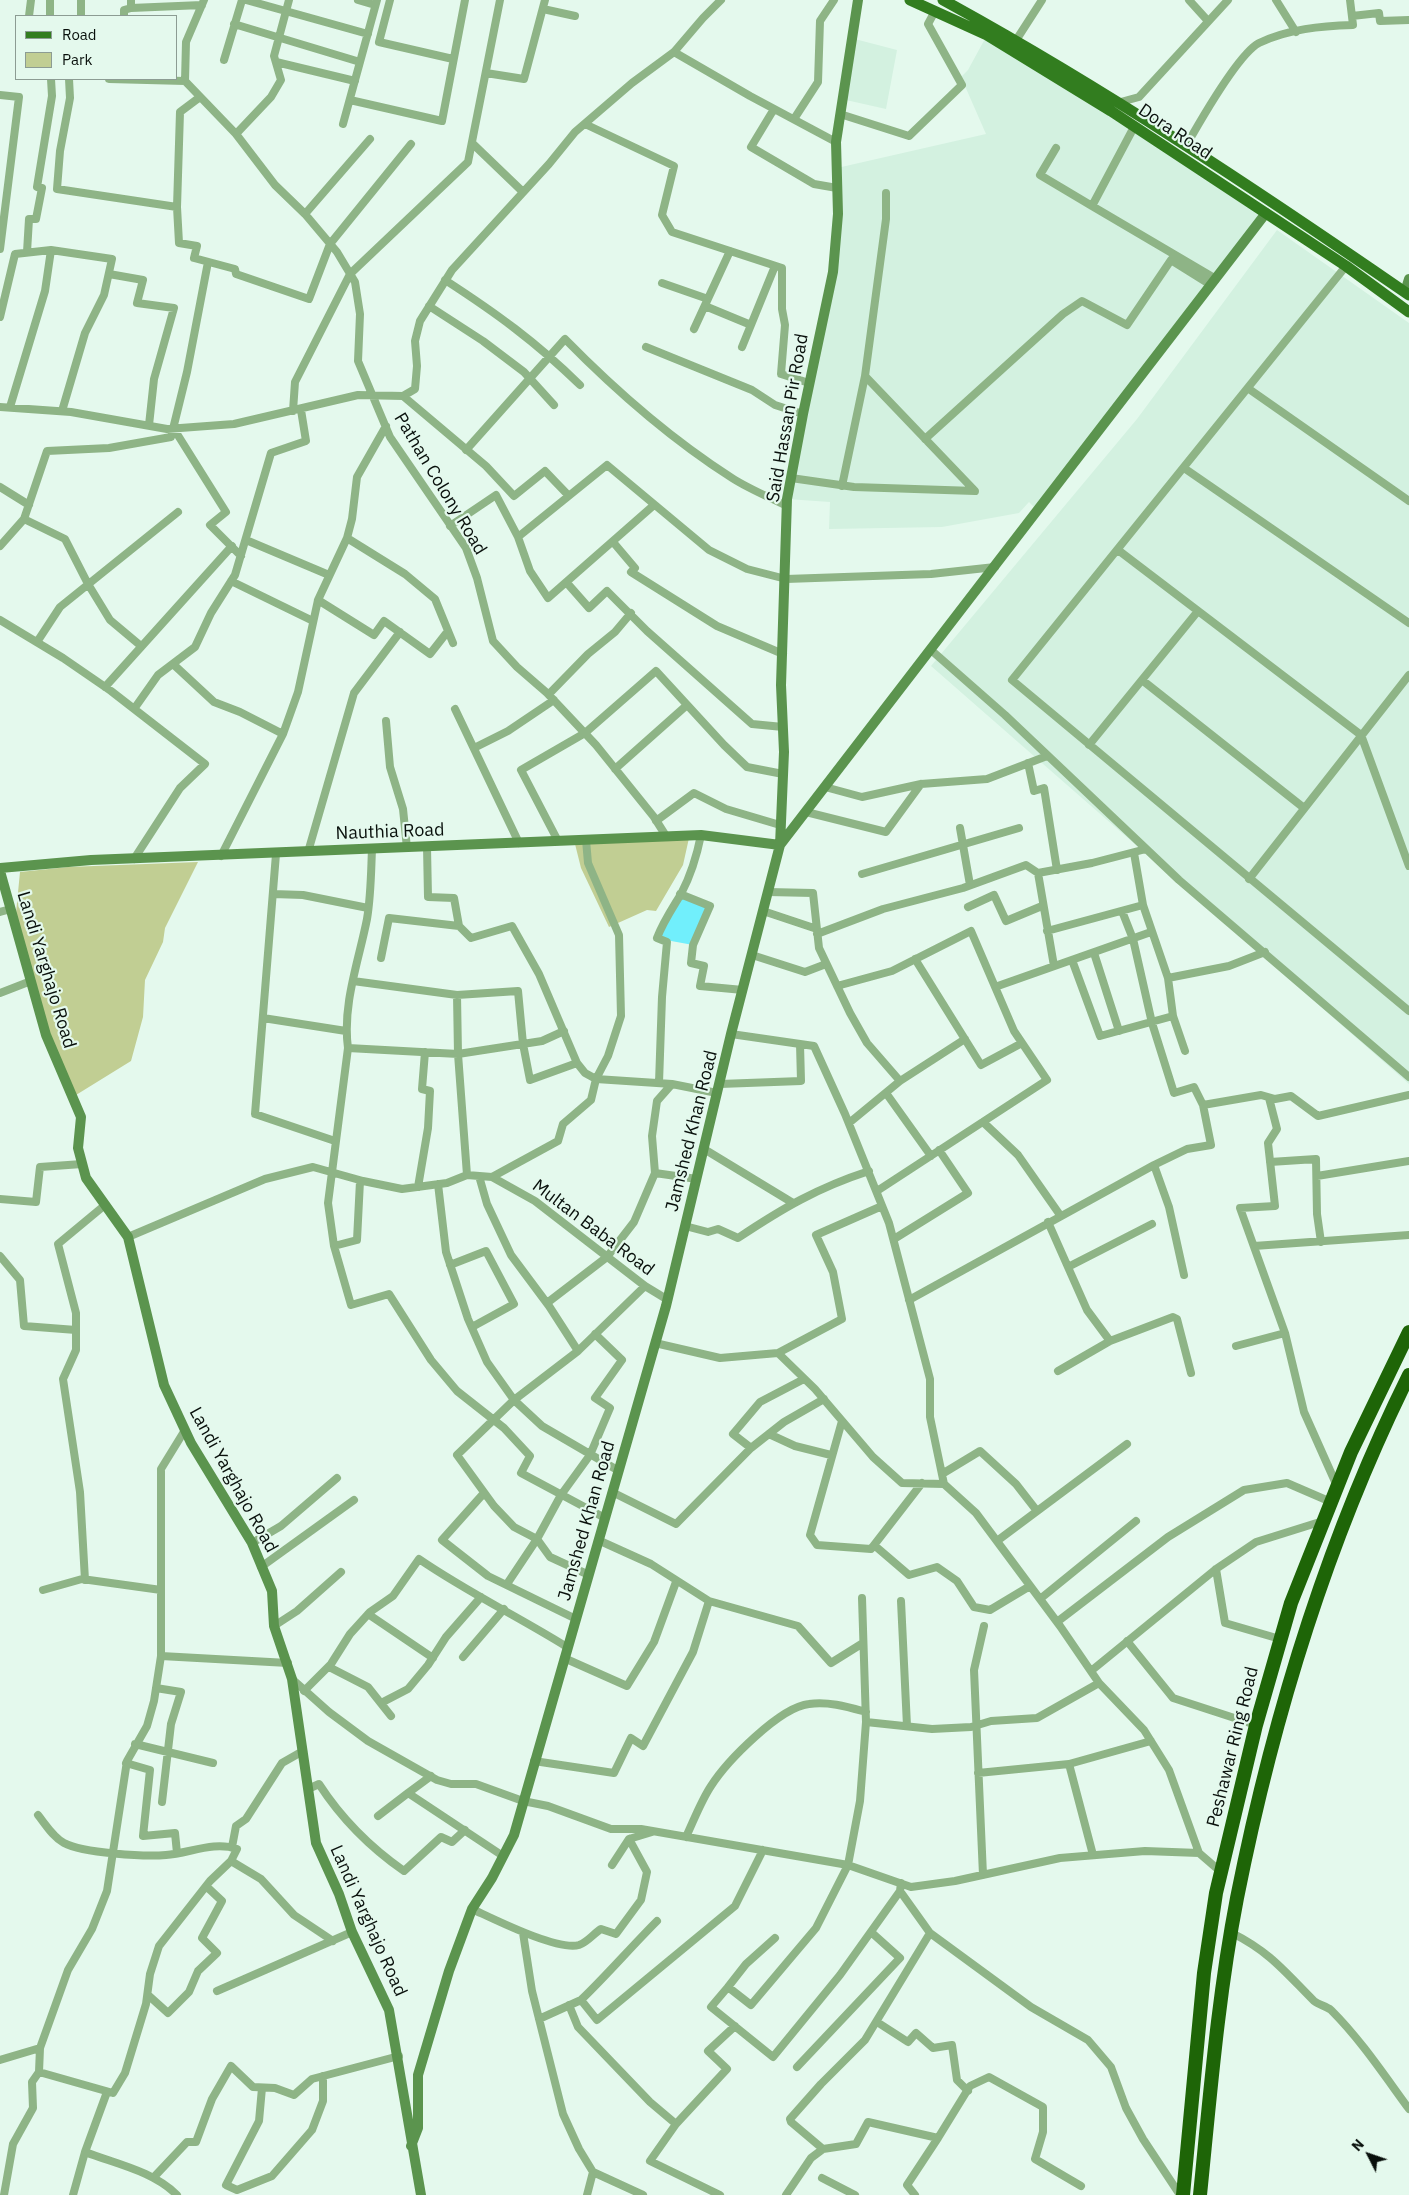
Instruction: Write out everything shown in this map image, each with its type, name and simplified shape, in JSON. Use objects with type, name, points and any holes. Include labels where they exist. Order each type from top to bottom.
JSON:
[{"type":"highway","name":"Peshawar Ring Road","points":[[1182,2195],[1204,1973],[1221,1872],[1256,1725],[1291,1604],[1323,1521],[1380,1389],[1409,1332]]},
{"type":"highway","name":"Peshawar Ring Road","points":[[1200,2195],[1210,2100],[1232,1933],[1256,1812],[1283,1703],[1338,1536],[1409,1375]]},
{"type":"main road","name":"Dora Road","points":[[910,0],[933,7],[987,35],[1013,45],[1114,107],[1134,127],[1346,266],[1409,312]]},
{"type":"main road","points":[[943,0],[1013,45]]},
{"type":"main road","points":[[1114,107],[1186,146],[1407,293],[1398,304]]},
{"type":"main road","points":[[1179,158],[1186,146]]},
{"type":"street","points":[[29,15],[30,0]]},
{"type":"street","points":[[50,0],[50,15]]},
{"type":"street","points":[[81,0],[81,15]]},
{"type":"street","points":[[224,60],[242,0]]},
{"type":"street","points":[[246,0],[368,34]]},
{"type":"street","points":[[236,134],[271,96],[281,80],[274,56],[289,0]]},
{"type":"street","points":[[343,124],[376,2],[358,0]]},
{"type":"street","points":[[390,0],[379,42],[453,59]]},
{"type":"street","points":[[350,100],[442,121],[465,0]]},
{"type":"street","points":[[134,709],[158,676],[195,647],[211,613],[231,581],[241,556],[271,454],[306,441],[297,411],[295,382],[350,274],[468,162],[500,0]]},
{"type":"street","points":[[486,73],[524,79],[545,0]]},
{"type":"street","points":[[0,407],[10,406],[62,411],[174,429],[234,424],[297,411],[358,395],[403,396],[415,389],[417,366],[416,341],[420,321],[445,280],[585,124],[632,83],[674,52],[702,18],[721,0]]},
{"type":"street","points":[[794,120],[818,82],[820,21],[834,0]]},
{"type":"street","name":"Said Hassan Pir Road","points":[[780,845],[783,774],[783,654],[787,506],[809,383],[833,272],[838,214],[836,142],[858,0]]},
{"type":"street","points":[[1188,0],[1208,21]]},
{"type":"street","points":[[1215,0],[1222,6]]},
{"type":"street","points":[[1114,107],[1138,97],[1228,0]]},
{"type":"street","points":[[1276,0],[1296,32]]},
{"type":"street","points":[[1186,146],[1231,73],[1258,44],[1313,26],[1352,25],[1350,0]]},
{"type":"street","points":[[124,15],[124,10],[131,4],[203,2],[186,42],[185,80],[178,80]]},
{"type":"street","points":[[1013,45],[1038,2]]},
{"type":"street","points":[[840,114],[909,136],[962,85],[928,24],[933,7]]},
{"type":"street","points":[[543,9],[576,16]]},
{"type":"street","points":[[1352,16],[1379,13],[1380,21],[1409,20]]},
{"type":"street","points":[[234,24],[360,62]]},
{"type":"street","points":[[674,52],[836,142]]},
{"type":"street","points":[[276,62],[355,81]]},
{"type":"street","points":[[27,252],[29,219],[36,219],[42,188],[37,187],[52,96],[51,80]]},
{"type":"street","points":[[69,80],[70,98],[60,151],[57,188],[177,207]]},
{"type":"street","name":"Pathan Colony Road","points":[[185,80],[236,134],[275,185],[305,214],[330,244],[355,282],[360,314],[358,361],[390,437],[466,548],[478,578],[493,641],[585,733],[666,836]]},
{"type":"street","points":[[0,96],[20,97],[0,249]]},
{"type":"street","points":[[200,97],[180,112],[177,207],[179,243],[196,246],[194,258],[235,269],[236,274],[309,299],[330,244],[411,144]]},
{"type":"street","points":[[774,109],[751,147],[814,184],[838,188]]},
{"type":"street","points":[[585,124],[674,166],[662,215],[672,232],[782,268],[782,309],[785,325],[782,374],[809,383]]},
{"type":"street","points":[[1092,206],[1134,127]]},
{"type":"street","points":[[305,214],[370,139]]},
{"type":"street","points":[[472,143],[523,192]]},
{"type":"street","points":[[1056,148],[1040,176],[1214,282]]},
{"type":"street","points":[[842,486],[865,376],[886,220],[886,193]]},
{"type":"street","points":[[780,845],[1266,214]]},
{"type":"street","points":[[10,406],[45,291],[51,250]]},
{"type":"street","points":[[0,315],[4,286],[16,254],[51,250],[112,259],[104,295],[85,333],[62,411]]},
{"type":"street","points":[[694,329],[730,251]]},
{"type":"street","points":[[925,439],[1063,314],[1082,301],[1128,325],[1171,260],[1214,282]]},
{"type":"street","points":[[0,546],[24,519],[48,451],[109,448],[171,437],[187,372],[208,262]]},
{"type":"street","points":[[742,347],[775,266]]},
{"type":"street","points":[[1346,266],[1249,389],[1012,680],[1409,1011]]},
{"type":"street","points":[[109,274],[143,280],[137,303],[174,308],[154,379],[149,425]]},
{"type":"street","points":[[445,280],[493,311],[550,356],[580,385]]},
{"type":"street","points":[[1407,293],[1409,280]]},
{"type":"street","points":[[662,283],[751,325]]},
{"type":"street","points":[[429,306],[483,341],[529,378],[554,406]]},
{"type":"street","points":[[466,450],[565,339],[608,383],[669,434],[734,480],[787,506]]},
{"type":"street","points":[[646,347],[752,390],[775,405],[803,414]]},
{"type":"street","points":[[792,478],[842,486],[975,491],[865,376]]},
{"type":"street","points":[[1249,389],[1409,500]]},
{"type":"street","points":[[403,396],[486,466],[514,496],[546,471],[568,495]]},
{"type":"street","points":[[221,856],[283,734],[298,692],[318,600],[347,538],[352,520],[357,477],[386,426]]},
{"type":"street","points":[[174,429],[226,512],[210,524],[241,556]]},
{"type":"street","points":[[518,538],[606,465],[709,550],[747,569],[786,579],[931,574],[995,567]]},
{"type":"street","points":[[1184,468],[1409,623]]},
{"type":"street","points":[[0,487],[29,505]]},
{"type":"street","points":[[450,526],[496,495],[518,538],[530,571],[548,598],[654,504]]},
{"type":"street","points":[[37,642],[60,608],[178,512]]},
{"type":"street","points":[[24,519],[65,540],[88,584],[110,620],[141,646]]},
{"type":"street","points":[[347,538],[405,574],[435,599],[452,642]]},
{"type":"street","points":[[246,540],[329,575]]},
{"type":"street","points":[[613,542],[635,568],[631,572],[650,586],[717,626],[783,654]]},
{"type":"street","points":[[105,687],[232,546]]},
{"type":"street","points":[[1118,550],[1361,735],[1409,866]]},
{"type":"street","points":[[231,581],[313,621]]},
{"type":"street","points":[[567,583],[588,608],[607,591],[647,631],[752,724],[783,727]]},
{"type":"street","points":[[318,600],[374,635],[384,621],[430,654],[448,631]]},
{"type":"street","points":[[1089,745],[1198,611]]},
{"type":"street","points":[[474,748],[508,731],[551,697],[588,654],[615,632],[631,613]]},
{"type":"street","points":[[0,620],[105,687],[205,764],[180,788],[134,859]]},
{"type":"street","points":[[308,852],[354,693],[400,632]]},
{"type":"street","points":[[931,650],[1146,849],[1409,1077]]},
{"type":"street","points":[[173,664],[214,702],[240,712],[283,734]]},
{"type":"street","points":[[558,841],[522,770],[585,733],[656,671],[724,746],[747,767],[783,774]]},
{"type":"street","points":[[1249,879],[1409,675]]},
{"type":"street","points":[[1142,680],[1304,808]]},
{"type":"street","points":[[615,769],[687,705]]},
{"type":"street","points":[[455,710],[519,843]]},
{"type":"street","points":[[386,721],[390,768],[403,809],[407,848]]},
{"type":"street","points":[[825,787],[862,797],[921,784],[987,779],[1047,756]]},
{"type":"street","points":[[1028,763],[1034,791],[1044,788],[1057,870]]},
{"type":"street","points":[[806,812],[886,832],[921,784]]},
{"type":"street","points":[[656,821],[694,793],[726,809],[780,825]]},
{"type":"street","points":[[960,828],[970,885]]},
{"type":"street","points":[[862,874],[1019,828]]},
{"type":"street","points":[[659,1083],[662,997],[667,942],[657,938],[663,922],[680,894],[697,857],[701,835]]},
{"type":"street","name":"Nauthia Road","points":[[0,869],[134,859],[666,836],[701,835],[780,845]]},
{"type":"street","points":[[492,1177],[558,1141],[564,1124],[591,1100],[596,1079],[608,1056],[621,1016],[619,935],[588,863],[586,840]]},
{"type":"street","name":"Jamshed Khan Road","points":[[421,2195],[411,2146],[418,2128],[418,2075],[449,1971],[472,1909],[514,1835],[668,1300],[731,1034],[780,845]]},
{"type":"street","points":[[427,847],[428,897],[454,898],[459,926],[471,938],[512,926],[539,974],[577,1063],[586,1074],[596,1079],[718,1089],[800,1081],[800,1044]]},
{"type":"street","points":[[372,849],[368,908],[353,980],[346,1031],[348,1048],[328,1203],[334,1246],[351,1305],[389,1294],[431,1360],[457,1391],[494,1420],[530,1456],[521,1474],[605,1518]]},
{"type":"street","points":[[763,911],[817,931],[883,909],[970,885],[1026,865],[1038,873],[1146,849]]},
{"type":"street","points":[[1134,852],[1142,905],[1168,978],[1173,1016],[1185,1051]]},
{"type":"street","points":[[276,854],[255,1114],[335,1140]]},
{"type":"street","name":"Landi Yarghajo Road","points":[[0,869],[46,1035],[81,1117],[78,1148],[86,1178],[128,1237],[164,1384],[185,1430],[252,1543],[272,1591],[274,1626],[288,1662],[292,1679],[316,1843],[339,1894],[352,1932],[389,2010],[399,2056],[402,2092],[411,2146]]},
{"type":"street","points":[[1038,873],[1046,930],[1054,966]]},
{"type":"street","points":[[768,892],[813,893],[819,948],[826,964],[867,1043],[900,1081]]},
{"type":"street","points":[[273,894],[303,895],[368,908]]},
{"type":"street","points":[[680,894],[710,906],[693,945],[691,963],[704,966],[700,986],[743,990]]},
{"type":"street","points":[[968,907],[994,895],[1006,921],[1042,906]]},
{"type":"street","points":[[1046,930],[1142,905]]},
{"type":"street","points":[[0,912],[11,909]]},
{"type":"street","points":[[908,1300],[1060,1215],[1116,1188],[1154,1165],[1187,1149],[1210,1145],[1203,1105],[1194,1087],[1174,1093],[1152,1023],[1133,939],[1122,911]]},
{"type":"street","points":[[382,958],[389,918],[459,926]]},
{"type":"street","points":[[837,986],[892,971],[971,931],[1014,1031],[1047,1080],[877,1191]]},
{"type":"street","points":[[995,987],[1151,932]]},
{"type":"street","points":[[1094,952],[1119,1031]]},
{"type":"street","points":[[1168,978],[1229,966],[1264,952]]},
{"type":"street","points":[[752,955],[805,972],[826,964]]},
{"type":"street","points":[[915,959],[981,1065],[1022,1043]]},
{"type":"street","points":[[1072,960],[1100,1036],[1173,1016]]},
{"type":"street","points":[[353,980],[456,995],[518,991],[523,1044],[530,1080],[577,1063]]},
{"type":"street","points":[[0,993],[31,981]]},
{"type":"street","points":[[456,995],[458,1054],[467,1175]]},
{"type":"street","points":[[263,1018],[346,1031]]},
{"type":"street","points":[[348,1048],[458,1054],[542,1041],[564,1031]]},
{"type":"street","points":[[731,1034],[814,1046],[869,1171],[894,1239],[908,1300],[930,1379],[930,1417],[944,1484],[976,1513],[1100,1683],[1144,1730],[1169,1770],[1199,1853],[1221,1872]]},
{"type":"street","points":[[849,1123],[900,1081],[964,1039]]},
{"type":"street","points":[[418,1187],[428,1128],[430,1092],[422,1089],[425,1052]]},
{"type":"street","points":[[547,1303],[606,1257],[634,1222],[655,1173],[652,1136],[657,1101],[672,1084]]},
{"type":"street","points":[[886,1093],[931,1156]]},
{"type":"street","points":[[1203,1105],[1261,1095],[1275,1099],[1291,1096],[1318,1116],[1409,1095]]},
{"type":"street","points":[[1269,1098],[1278,1129],[1268,1143],[1275,1206],[1240,1208],[1285,1333],[1304,1412],[1337,1486]]},
{"type":"street","points":[[983,1122],[1018,1155],[1060,1215]]},
{"type":"street","points":[[704,1149],[793,1204]]},
{"type":"street","points":[[894,1239],[968,1193],[939,1150]]},
{"type":"street","points":[[1270,1162],[1316,1159],[1317,1214],[1321,1242]]},
{"type":"street","points":[[1317,1176],[1409,1161]]},
{"type":"street","points":[[0,1198],[36,1202],[40,1167],[82,1164]]},
{"type":"street","points":[[1154,1165],[1169,1207],[1184,1275]]},
{"type":"street","name":"Multan Baba Road","points":[[128,1237],[265,1179],[313,1167],[402,1189],[438,1184],[467,1175],[492,1177],[535,1201],[606,1257],[645,1286],[668,1300]]},
{"type":"street","points":[[685,1226],[708,1232],[718,1229],[738,1238],[830,1184],[869,1171]]},
{"type":"street","points":[[655,1173],[697,1179]]},
{"type":"street","points":[[479,1176],[487,1204],[511,1255],[547,1303],[578,1351]]},
{"type":"street","points":[[334,1246],[357,1240],[360,1180]]},
{"type":"street","points":[[438,1184],[446,1252],[472,1327],[487,1362],[514,1400],[542,1426],[619,1470]]},
{"type":"street","points":[[85,1580],[80,1492],[63,1379],[76,1350],[76,1313],[58,1244],[105,1205]]},
{"type":"street","points":[[655,1343],[720,1358],[778,1353],[842,1319],[833,1272],[816,1235],[882,1206]]},
{"type":"street","points":[[1048,1222],[1087,1310],[1110,1341]]},
{"type":"street","points":[[1068,1267],[1152,1224]]},
{"type":"street","points":[[1254,1246],[1409,1235]]},
{"type":"street","points":[[450,1265],[486,1251],[514,1304],[472,1327]]},
{"type":"street","points":[[0,1256],[20,1280],[24,1326],[76,1330]]},
{"type":"street","points":[[588,1575],[550,1557],[538,1539],[514,1527],[484,1493],[457,1455],[514,1400],[578,1351],[645,1286]]},
{"type":"street","points":[[1058,1370],[1110,1341],[1176,1317],[1191,1373]]},
{"type":"street","points":[[1236,1346],[1285,1333]]},
{"type":"street","points":[[507,1584],[538,1539],[562,1495],[590,1455],[610,1408],[595,1398],[622,1360],[595,1334]]},
{"type":"street","points":[[778,1353],[824,1399],[873,1457],[902,1483],[944,1484]]},
{"type":"street","points":[[751,1448],[733,1434],[760,1402],[804,1379]]},
{"type":"street","points":[[612,1492],[676,1524],[751,1448],[784,1422],[824,1399]]},
{"type":"street","points":[[842,1421],[810,1535],[817,1545],[871,1549],[922,1483]]},
{"type":"street","points":[[4,2195],[13,2144],[33,2108],[32,2082],[39,2072],[40,2048],[68,1970],[92,1929],[107,1891],[126,1764],[135,1744],[147,1726],[156,1688],[161,1656],[161,1469],[185,1430]]},
{"type":"street","points":[[769,1434],[795,1446],[831,1455]]},
{"type":"street","points":[[996,1541],[1127,1444]]},
{"type":"street","points":[[942,1474],[980,1451],[1016,1484],[1036,1511]]},
{"type":"street","points":[[252,1543],[281,1526],[337,1478]]},
{"type":"street","points":[[1057,1622],[1168,1537],[1244,1490],[1288,1483],[1331,1502]]},
{"type":"street","points":[[484,1493],[442,1540],[488,1576],[507,1584],[528,1598],[576,1619]]},
{"type":"street","points":[[262,1567],[354,1500]]},
{"type":"street","points":[[1040,1599],[1136,1521]]},
{"type":"street","points":[[1091,1671],[1216,1569],[1256,1542],[1323,1521]]},
{"type":"street","points":[[598,1540],[651,1564],[676,1582],[709,1601],[798,1626],[831,1663],[864,1643]]},
{"type":"street","points":[[874,1544],[909,1576],[937,1567],[956,1581],[974,1607],[990,1610],[1030,1586]]},
{"type":"street","points":[[304,1691],[329,1667],[350,1634],[368,1614],[394,1596],[419,1559],[568,1647]]},
{"type":"street","points":[[1216,1569],[1225,1623],[1280,1639]]},
{"type":"street","points":[[274,1626],[297,1612],[341,1572]]},
{"type":"street","points":[[43,1590],[85,1580],[161,1590]]},
{"type":"street","points":[[564,1658],[626,1686],[654,1642],[676,1582]]},
{"type":"street","points":[[381,1703],[408,1689],[452,1631],[481,1597]]},
{"type":"street","points":[[728,1987],[750,2005],[816,1928],[848,1865],[860,1801],[866,1722],[862,1598]]},
{"type":"street","points":[[534,1761],[614,1773],[631,1738],[643,1746],[693,1652],[709,1601]]},
{"type":"street","points":[[901,1601],[907,1726]]},
{"type":"street","points":[[463,1657],[504,1609]]},
{"type":"street","points":[[368,1614],[433,1658]]},
{"type":"street","points":[[983,1874],[974,1670],[984,1626]]},
{"type":"street","points":[[1127,1641],[1174,1698],[1256,1725]]},
{"type":"street","points":[[161,1656],[288,1662]]},
{"type":"street","points":[[329,1667],[368,1687],[391,1716]]},
{"type":"street","points":[[292,1679],[304,1691],[368,1741],[431,1776],[451,1784],[476,1784],[523,1802],[548,1806],[611,1830],[641,1829],[848,1865],[900,1887],[911,1887],[983,1874],[1060,1858],[1145,1851],[1199,1853]]},
{"type":"street","points":[[866,1722],[932,1729],[976,1725],[991,1721],[1037,1718],[1100,1683]]},
{"type":"street","points":[[156,1688],[182,1692],[171,1724],[162,1802]]},
{"type":"street","points":[[686,1837],[711,1785],[747,1744],[779,1717],[809,1704],[840,1706],[866,1712]]},
{"type":"street","points":[[978,1773],[1069,1764],[1151,1741]]},
{"type":"street","points":[[135,1744],[167,1750],[214,1764]]},
{"type":"street","points":[[232,1847],[236,1826],[246,1819],[282,1763],[303,1751]]},
{"type":"street","points":[[126,1764],[150,1770],[143,1836],[175,1834],[177,1853]]},
{"type":"street","points":[[1069,1764],[1093,1855]]},
{"type":"street","points":[[378,1816],[431,1776]]},
{"type":"street","points":[[308,1789],[320,1784],[332,1803],[377,1852],[404,1871],[441,1837],[452,1842],[465,1830]]},
{"type":"street","points":[[408,1793],[503,1856]]},
{"type":"street","points":[[38,1815],[56,1838],[65,1843],[113,1852],[165,1856],[226,1845],[237,1849],[231,1861],[206,1886],[159,1946],[150,1974],[148,1995],[124,2073],[113,2093],[39,2072]]},
{"type":"street","points":[[612,1865],[629,1839],[654,1831]]},
{"type":"street","points":[[472,1909],[523,1933],[574,1946],[587,1941],[601,1930],[616,1934],[641,1900],[647,1872],[629,1839]]},
{"type":"street","points":[[581,2000],[597,2020],[688,1946],[735,1906],[763,1850]]},
{"type":"street","points":[[231,1861],[260,1879],[294,1915],[333,1941]]},
{"type":"street","points":[[148,1995],[168,2013],[189,1992],[198,1970],[217,1953],[202,1938],[222,1902],[206,1886]]},
{"type":"street","points":[[775,1938],[746,1964],[711,2007],[773,2057],[840,1976],[900,1887]]},
{"type":"street","points":[[900,1887],[930,1933],[1031,2007],[1088,2040],[1111,2067],[1126,2108],[1139,2131],[1182,2195]]},
{"type":"street","points":[[539,2019],[581,2000],[611,1971],[623,1954],[657,1921]]},
{"type":"street","points":[[217,1991],[352,1932]]},
{"type":"street","points":[[797,2068],[900,1958],[871,1932]]},
{"type":"street","points":[[523,1933],[527,1969],[563,2114],[579,2149],[594,2172],[626,2191],[643,2195]]},
{"type":"street","points":[[823,2149],[790,2120],[821,2084],[865,2040],[930,1933]]},
{"type":"street","points":[[1232,1933],[1256,1945],[1287,1972],[1316,2003],[1329,2008],[1362,2044],[1409,2110]]},
{"type":"street","points":[[569,2005],[578,2027],[650,2102],[676,2124]]},
{"type":"street","points":[[877,2022],[908,2042],[916,2033],[933,2048],[952,2045],[957,2080],[968,2090]]},
{"type":"street","points":[[720,2195],[650,2161],[676,2124],[727,2069],[708,2052],[735,2026]]},
{"type":"street","points":[[0,2060],[40,2048]]},
{"type":"street","points":[[154,2177],[187,2142],[196,2142],[212,2099],[231,2066],[253,2087],[275,2088],[294,2094],[312,2079],[399,2056]]},
{"type":"street","points":[[262,2088],[259,2121],[226,2185],[237,2190],[272,2176],[312,2130],[323,2101],[323,2076]]},
{"type":"street","points":[[915,2195],[907,2185],[970,2086],[989,2077],[1043,2107],[1043,2132],[1035,2159],[1081,2186]]},
{"type":"street","points":[[73,2195],[85,2152],[107,2092]]},
{"type":"street","points":[[786,2195],[811,2158],[823,2149],[856,2144],[868,2122],[938,2138]]},
{"type":"street","points":[[85,2152],[154,2177],[165,2183],[177,2195]]},
{"type":"street","points":[[587,2195],[594,2172]]},
{"type":"street","points":[[822,2178],[855,2195]]},
{"type":"shaded area","points":[[987,35],[1266,213],[1038,511],[1029,502],[1019,513],[942,527],[829,529],[830,502],[787,499],[833,272],[837,168],[986,134],[961,77],[968,70]]},
{"type":"shaded area","points":[[851,38],[897,50],[886,109],[846,100]]},
{"type":"shaded area","points":[[1277,230],[1409,323],[1409,1084],[931,666],[1137,419]]},
{"type":"green space","points":[[689,838],[683,865],[656,911],[647,910],[609,927],[581,868],[575,844]]},
{"type":"green space","points":[[198,862],[165,928],[163,942],[145,980],[143,1017],[131,1061],[76,1095],[47,1027],[16,913],[20,872],[68,867]]},
{"type":"water","points":[[680,894],[710,906],[693,945],[655,938]]}]
